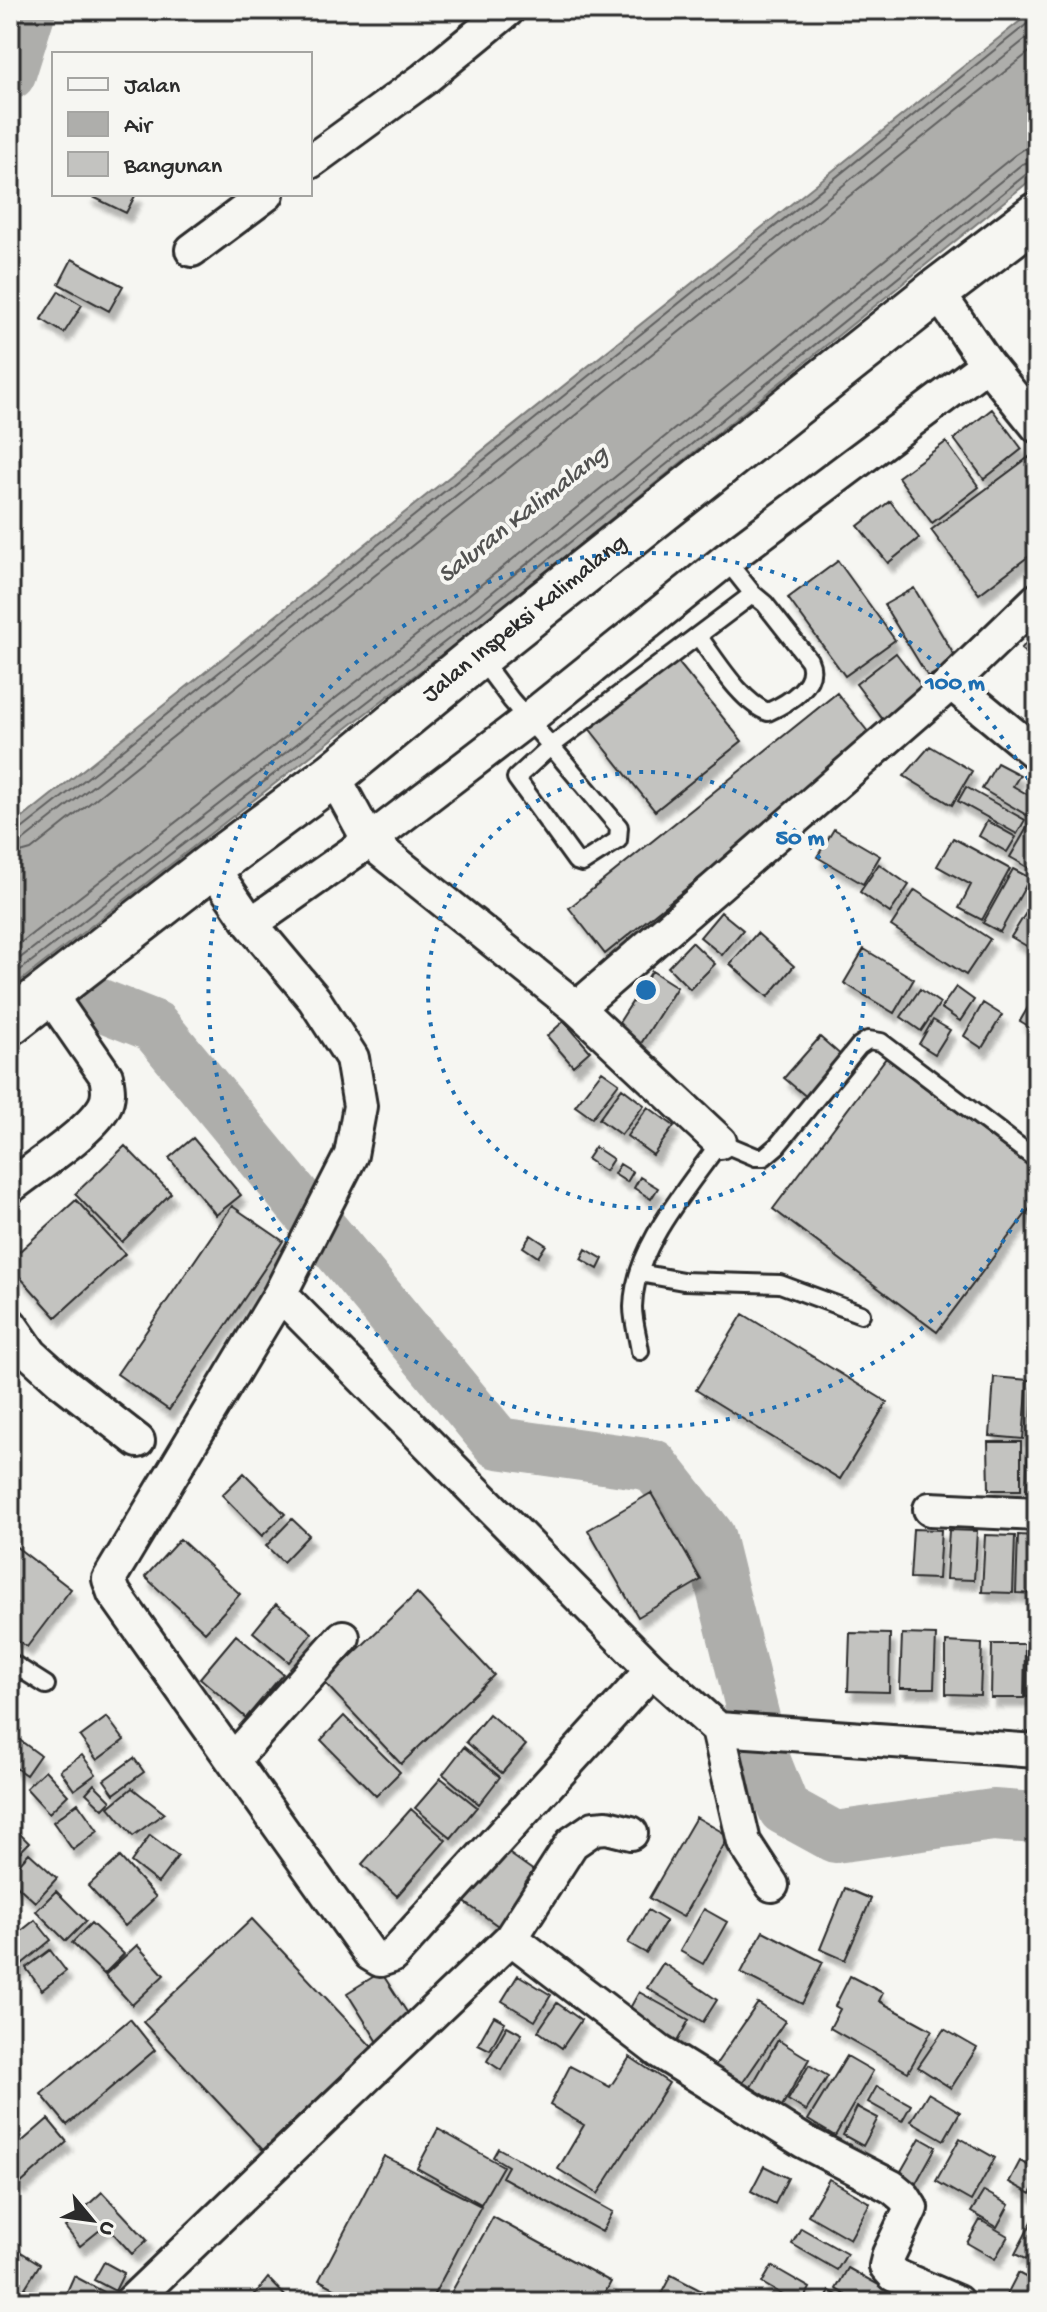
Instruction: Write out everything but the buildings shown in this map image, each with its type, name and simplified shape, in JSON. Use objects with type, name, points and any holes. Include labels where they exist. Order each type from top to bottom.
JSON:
[{"type":"main road","name":"Jalan Inspeksi Kalimalang","points":[[10,1022],[333,775],[478,656],[1037,215]]},
{"type":"street","points":[[312,161],[424,79],[508,10]]},
{"type":"street","points":[[192,250],[264,196]]},
{"type":"street","points":[[937,291],[987,364],[1037,426]]},
{"type":"street","points":[[251,924],[369,841],[527,720],[726,560],[987,364]]},
{"type":"street","points":[[577,1008],[951,683],[1037,600]]},
{"type":"street","points":[[951,683],[1037,754]]},
{"type":"street","points":[[333,775],[369,841],[577,1008],[720,1142]]},
{"type":"street","points":[[211,866],[251,924],[314,999],[352,1058],[360,1106],[351,1155],[280,1294],[109,1579],[114,1593],[370,1954],[380,1960],[392,1956],[652,1670]]},
{"type":"street","points":[[10,1187],[92,1123],[105,1106],[109,1090],[106,1076],[48,992]]},
{"type":"street","points":[[280,1294],[652,1670],[726,1730],[1037,1751]]},
{"type":"street","points":[[10,1324],[31,1354],[138,1441]]},
{"type":"street","points":[[930,1509],[1037,1514]]},
{"type":"street","points":[[233,1760],[343,1637]]},
{"type":"street","points":[[726,1730],[744,1842],[772,1885]]},
{"type":"street","points":[[131,2302],[511,1938],[572,1843],[594,1828],[607,1827],[631,1833]]},
{"type":"street","points":[[511,1938],[660,2052],[803,2141],[892,2187],[911,2208],[886,2266],[894,2275],[957,2302]]},
{"type":"lane","points":[[698,636],[745,696],[758,708],[768,712],[779,707],[812,678],[813,669],[809,660],[726,560]]},
{"type":"lane","points":[[478,656],[527,720],[551,746],[619,827],[618,840],[586,863],[576,861],[516,780],[517,776],[551,746],[753,594]]},
{"type":"lane","points":[[640,1351],[633,1308],[639,1273],[653,1238],[720,1142],[756,1157],[764,1157],[777,1146],[859,1046],[868,1040],[874,1039],[1037,1160]]},
{"type":"lane","points":[[639,1273],[683,1281],[780,1284],[861,1314]]},
{"type":"lane","points":[[10,1662],[46,1685]]},
{"type":"water","name":"Saluran Kalimalang","points":[[1037,10],[1037,175],[486,620],[10,989],[10,828]]},
{"type":"waterway","points":[[10,74],[30,10]]},
{"type":"waterway","points":[[93,1002],[154,1026],[498,1443],[653,1465],[709,1536],[764,1759],[784,1809],[835,1837],[993,1815],[1037,1818]]}]
